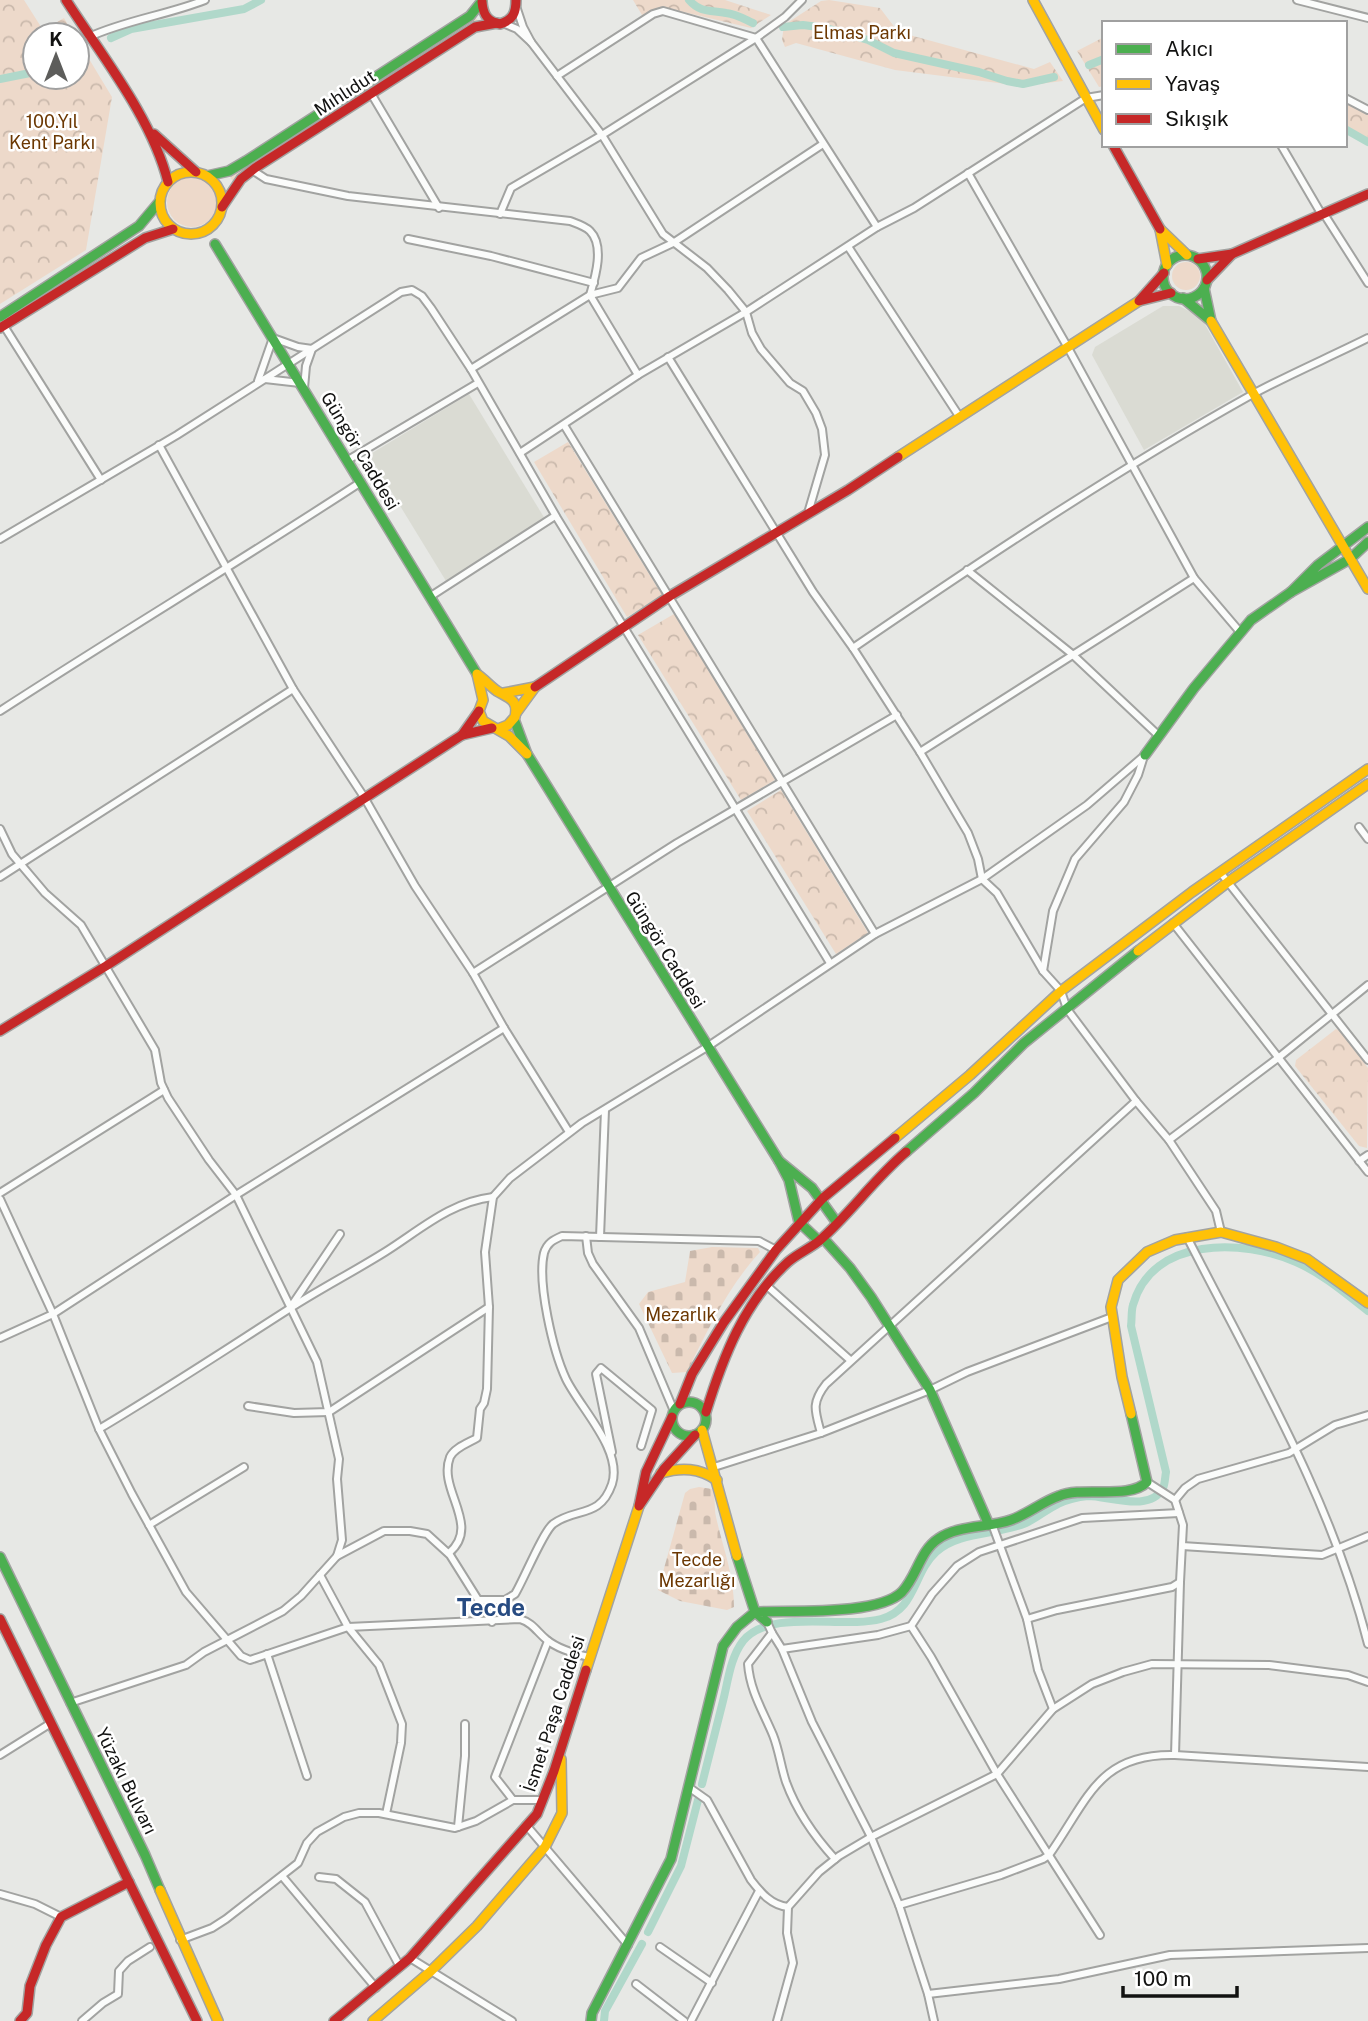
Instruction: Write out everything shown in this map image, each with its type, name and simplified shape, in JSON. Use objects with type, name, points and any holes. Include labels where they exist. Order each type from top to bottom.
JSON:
[{"type":"main road","points":[[66,0],[79,21]]},
{"type":"main road","points":[[1032,0],[1102,126]]},
{"type":"main road","points":[[482,1],[486,18],[500,23],[512,18],[518,2]]},
{"type":"main road","name":"Mıhlıdut","points":[[202,174],[229,171],[246,161],[470,16],[482,1]]},
{"type":"main road","name":"Mıhlıdut","points":[[222,207],[240,178],[252,170],[475,27],[500,23]]},
{"type":"main road","points":[[91,40],[149,130],[162,158],[168,182]]},
{"type":"main road","points":[[149,130],[180,160],[218,187],[222,207],[217,220],[215,244],[193,234]]},
{"type":"main road","points":[[1113,147],[1160,229],[1187,255],[1198,259],[1232,254],[1368,194]]},
{"type":"main road","points":[[202,174],[182,173],[168,182],[162,191],[161,212],[173,229],[183,233],[204,232],[217,220]]},
{"type":"main road","points":[[1,324],[139,226],[160,201]]},
{"type":"main road","points":[[1,324],[145,238],[173,229]]},
{"type":"main road","points":[[1160,229],[1166,269],[1165,284],[1171,293],[1183,298],[1212,321]]},
{"type":"main road","name":"Güngör Caddesi","points":[[215,244],[478,675]]},
{"type":"main road","points":[[1183,298],[1195,297],[1232,254]]},
{"type":"main road","points":[[0,1031],[106,966],[462,735],[505,727],[534,687],[670,596],[848,490],[1139,300],[1175,258],[1187,255]]},
{"type":"main road","points":[[1198,259],[1205,267],[1205,284],[1212,321],[1368,589]]},
{"type":"main road","points":[[1139,300],[1171,293]]},
{"type":"main road","points":[[1291,592],[1341,544],[1368,527]]},
{"type":"main road","points":[[1145,755],[1194,688],[1251,620],[1291,592],[1350,559],[1368,542]]},
{"type":"main road","points":[[478,675],[514,701],[515,716],[527,754]]},
{"type":"main road","points":[[462,735],[480,710],[483,700],[478,675]]},
{"type":"main road","points":[[483,700],[501,693],[534,687]]},
{"type":"main road","points":[[480,710],[483,721],[527,754]]},
{"type":"main road","name":"Güngör Caddesi","points":[[527,754],[779,1161]]},
{"type":"main road","points":[[639,1506],[642,1484],[700,1359],[776,1250],[799,1222],[823,1198],[970,1075],[1061,991],[1220,872],[1368,769]]},
{"type":"main road","points":[[639,1506],[674,1456],[706,1423],[706,1412],[720,1362],[735,1332],[766,1285],[789,1261],[821,1240],[888,1167],[974,1093],[1024,1043],[1093,985],[1228,881],[1368,784]]},
{"type":"main road","points":[[779,1161],[805,1180],[823,1198],[838,1223]]},
{"type":"main road","points":[[779,1161],[789,1180],[799,1222],[850,1268],[930,1390],[991,1526]]},
{"type":"main road","points":[[591,2021],[671,1859],[690,1788],[715,1671],[723,1646],[737,1627],[755,1612],[862,1606],[893,1598],[905,1588],[925,1551],[945,1535],[1013,1520],[1067,1493],[1109,1493],[1135,1490],[1143,1486],[1147,1482],[1122,1377],[1111,1307],[1118,1280],[1147,1252],[1175,1240],[1221,1232],[1276,1247],[1307,1259],[1368,1303]]},
{"type":"main road","points":[[675,1411],[693,1402],[703,1407],[706,1412]]},
{"type":"main road","points":[[675,1411],[675,1428],[678,1432],[689,1436],[699,1433]]},
{"type":"main road","points":[[699,1433],[718,1481],[750,1602],[755,1612],[770,1628]]},
{"type":"main road","points":[[661,1474],[674,1469],[696,1469],[708,1473],[718,1481]]},
{"type":"main road","name":"İsmet Paşa Caddesi","points":[[337,2020],[410,1958],[537,1814],[561,1751],[639,1506]]},
{"type":"main road","name":"Yüzakı Bulvarı","points":[[0,1557],[145,1855],[180,1940],[218,2021]]},
{"type":"main road","points":[[0,1619],[197,2021]]},
{"type":"main road","points":[[373,2021],[431,1971],[477,1926],[545,1847],[562,1813],[561,1751]]},
{"type":"main road","points":[[20,2021],[27,2013],[30,1986],[37,1966],[61,1917],[129,1882]]},
{"type":"street","points":[[91,36],[105,29],[179,10],[205,0]]},
{"type":"street","points":[[500,214],[511,188],[602,135],[756,37],[785,17],[802,0]]},
{"type":"street","points":[[1297,0],[1368,18]]},
{"type":"street","points":[[518,2],[523,27],[531,42],[602,135],[663,234],[707,268],[746,312],[752,333],[761,349],[790,383],[803,391],[816,413],[822,429],[825,455],[808,513]]},
{"type":"street","points":[[557,76],[653,14],[663,11],[756,37],[877,227]]},
{"type":"street","points":[[500,23],[517,29],[531,42]]},
{"type":"street","points":[[372,94],[439,208]]},
{"type":"street","points":[[520,453],[638,375],[746,312],[849,248],[877,227],[914,208],[1086,98],[1102,95]]},
{"type":"street","points":[[1347,99],[1368,110]]},
{"type":"street","points":[[471,369],[590,295],[618,288],[641,258],[673,243],[823,144]]},
{"type":"street","points":[[1282,147],[1368,283]]},
{"type":"street","points":[[252,170],[266,179],[348,196],[570,221],[585,226],[593,233],[598,255],[590,295],[638,375]]},
{"type":"street","points":[[968,173],[1068,346],[1194,578],[1240,632]]},
{"type":"street","points":[[408,239],[491,256],[594,283]]},
{"type":"street","points":[[849,248],[959,416]]},
{"type":"street","points":[[0,540],[159,446],[401,292],[412,290],[422,296],[431,307],[471,369],[555,516],[830,964]]},
{"type":"street","points":[[1,324],[101,480]]},
{"type":"street","points":[[260,381],[273,338],[312,349]]},
{"type":"street","points":[[853,648],[967,570],[1131,466],[1255,393],[1368,338]]},
{"type":"street","points":[[260,381],[302,386],[312,349]]},
{"type":"street","points":[[668,357],[813,592],[853,648],[920,752],[968,833],[982,879],[997,893],[1043,971],[1061,991],[1067,1009],[1169,1140],[1216,1211],[1221,1232]]},
{"type":"street","points":[[348,460],[478,383]]},
{"type":"street","points":[[564,425],[875,934]]},
{"type":"street","points":[[159,446],[293,689],[364,797],[415,886],[473,973],[569,1132]]},
{"type":"street","points":[[0,711],[361,482]]},
{"type":"street","points":[[431,596],[555,516]]},
{"type":"street","points":[[967,570],[1072,654],[1160,736]]},
{"type":"street","points":[[920,752],[1194,578]]},
{"type":"street","points":[[0,877],[293,689]]},
{"type":"street","points":[[473,973],[735,808],[897,715]]},
{"type":"street","points":[[449,1553],[457,1546],[462,1525],[449,1479],[450,1457],[458,1448],[477,1438],[480,1409],[487,1389],[489,1307],[485,1252],[493,1197],[510,1178],[569,1132],[707,1047],[875,934],[982,879],[1087,805],[1145,755]]},
{"type":"street","points":[[1043,971],[1053,911],[1075,859],[1124,802],[1145,755]]},
{"type":"street","points":[[1359,827],[1368,839]]},
{"type":"street","points":[[0,829],[12,854],[45,892],[81,925],[106,966],[155,1050],[164,1090],[209,1160],[236,1195],[317,1362],[339,1460],[337,1479],[342,1540],[337,1556]]},
{"type":"street","points":[[1220,872],[1368,1060]]},
{"type":"street","points":[[1173,923],[1368,1172]]},
{"type":"street","points":[[1169,1140],[1278,1058],[1368,985]]},
{"type":"street","points":[[0,1338],[53,1314],[236,1195],[504,1028]]},
{"type":"street","points":[[0,1193],[164,1090]]},
{"type":"street","points":[[821,1433],[815,1410],[816,1397],[850,1360],[1136,1101]]},
{"type":"street","points":[[600,1237],[605,1110]]},
{"type":"street","points":[[1359,1161],[1368,1155]]},
{"type":"street","points":[[99,1429],[177,1383],[290,1308],[385,1252],[457,1205],[474,1199],[493,1197]]},
{"type":"street","points":[[0,1199],[53,1314],[99,1429],[149,1525],[186,1592],[245,1659],[250,1660],[348,1627],[520,1619],[530,1622],[548,1641],[589,1657]]},
{"type":"street","points":[[290,1308],[340,1234]]},
{"type":"street","points":[[613,1458],[566,1378],[548,1317],[542,1276],[544,1252],[551,1241],[562,1236],[586,1236],[759,1241],[776,1250]]},
{"type":"street","points":[[586,1236],[593,1264],[639,1328],[675,1411]]},
{"type":"street","points":[[1187,1237],[1295,1449],[1338,1548],[1368,1644]]},
{"type":"street","points":[[766,1285],[850,1360]]},
{"type":"street","points":[[248,1406],[294,1413],[329,1412],[489,1307]]},
{"type":"street","points":[[713,1467],[821,1433],[930,1390],[979,1367],[1112,1317]]},
{"type":"street","points":[[480,1600],[505,1600],[515,1594],[551,1525],[565,1516],[584,1513],[602,1502],[613,1482],[613,1458],[596,1374],[601,1367],[652,1410],[641,1446]]},
{"type":"street","points":[[1175,1500],[1185,1488],[1198,1479],[1289,1453],[1335,1424],[1368,1415]]},
{"type":"street","points":[[149,1525],[244,1467]]},
{"type":"street","points":[[1147,1482],[1175,1500],[1183,1525],[1175,1755]]},
{"type":"street","points":[[782,1649],[878,1635],[911,1626],[932,1594],[957,1566],[979,1552],[1082,1518],[1179,1513]]},
{"type":"street","points":[[991,1526],[1027,1619],[1038,1670],[1053,1709]]},
{"type":"street","points":[[70,1703],[186,1665],[204,1652],[283,1611],[337,1556],[384,1531],[427,1534],[449,1553],[492,1622]]},
{"type":"street","points":[[1182,1546],[1322,1555],[1368,1536]]},
{"type":"street","points":[[320,1575],[348,1627],[379,1665],[402,1724],[401,1743],[386,1814]]},
{"type":"street","points":[[1027,1619],[1057,1610],[1172,1587],[1180,1582]]},
{"type":"street","points":[[911,1626],[997,1774],[1100,1935]]},
{"type":"street","points":[[835,1859],[811,1833],[797,1807],[786,1784],[773,1736],[749,1680],[748,1664],[770,1628],[782,1649],[812,1722],[871,1837],[899,1905],[934,2021]]},
{"type":"street","points":[[513,1800],[495,1777],[548,1641]]},
{"type":"street","points":[[267,1654],[307,1776]]},
{"type":"street","points":[[778,2021],[793,1963],[788,1933],[788,1907],[819,1872],[871,1837],[997,1774],[1053,1709],[1092,1684],[1152,1664],[1177,1663],[1269,1665],[1348,1675],[1368,1682]]},
{"type":"street","points":[[0,1755],[51,1723]]},
{"type":"street","points":[[458,1828],[465,1756],[465,1724]]},
{"type":"street","points":[[899,1905],[1001,1875],[1043,1859],[1101,1780],[1115,1767],[1143,1756],[1175,1755],[1368,1767]]},
{"type":"street","points":[[690,1788],[707,1800],[759,1891],[777,1906],[788,1907]]},
{"type":"street","points":[[180,1940],[212,1928],[282,1876],[298,1863],[307,1843],[317,1832],[344,1817],[359,1812],[386,1814],[458,1828],[513,1800],[543,1800]]},
{"type":"street","points":[[526,1825],[628,1945]]},
{"type":"street","points":[[282,1876],[376,1988]]},
{"type":"street","points":[[319,1877],[336,1879],[365,1902],[400,1967]]},
{"type":"street","points":[[691,2021],[759,1891]]},
{"type":"street","points":[[0,1894],[35,1904],[61,1917]]},
{"type":"street","points":[[82,2021],[118,1994],[119,1971],[128,1961],[150,1947]]},
{"type":"street","points":[[660,1947],[712,1983]]},
{"type":"street","points":[[928,1994],[1059,1979],[1170,1955],[1368,1948]]},
{"type":"street","points":[[410,1958],[512,2021]]},
{"type":"street","points":[[636,1984],[684,2021]]},
{"type":"shaded area","points":[[1163,306],[1179,306],[1203,321],[1243,392],[1144,450],[1092,355],[1095,347]]},
{"type":"shaded area","points":[[469,394],[545,519],[446,581],[369,455]]},
{"type":"green space","name":"100.Yıl Kent Parkı","points":[[0,0],[24,0],[37,21],[21,21],[21,91],[91,91],[91,62],[112,97],[86,250],[0,304]]},
{"type":"green space","points":[[633,0],[725,0],[771,15],[751,28],[671,9],[660,8],[642,15]]},
{"type":"green space","name":"Elmas Parkı","points":[[821,1],[880,8],[902,37],[906,34],[1034,69],[1050,62],[1063,81],[1022,86],[895,70],[796,43],[785,47],[782,40],[784,25]]},
{"type":"green space","points":[[475,17],[479,22],[234,183],[228,174]]},
{"type":"green space","points":[[1102,38],[1102,86],[1099,87],[1077,51]]},
{"type":"green space","points":[[1347,104],[1368,114],[1368,143],[1347,131]]},
{"type":"green space","points":[[192,177],[209,185],[217,202],[209,219],[192,227],[175,219],[167,202],[175,185]]},
{"type":"green space","points":[[1186,262],[1196,266],[1200,276],[1196,286],[1186,290],[1176,286],[1172,276],[1176,266]]},
{"type":"green space","points":[[568,442],[662,595],[627,617],[534,462]]},
{"type":"green space","points":[[674,614],[775,780],[741,800],[638,635]]},
{"type":"green space","points":[[781,790],[868,933],[836,954],[747,811]]},
{"type":"green space","points":[[1336,1029],[1368,1068],[1367,1148],[1359,1146],[1295,1066],[1296,1060]]},
{"type":"green space","name":"Mezarlık","points":[[712,1247],[758,1248],[760,1252],[728,1294],[687,1372],[672,1373],[639,1304],[648,1292],[685,1282],[690,1251]]},
{"type":"green space","name":"Tecde Mezarlığı","points":[[699,1487],[712,1489],[713,1493],[734,1595],[734,1607],[727,1610],[680,1601],[658,1590],[685,1493]]},
{"type":"waterway","points":[[111,38],[131,29],[244,9],[261,0]]},
{"type":"waterway","points":[[689,0],[702,9],[733,14],[753,23]]},
{"type":"waterway","points":[[783,27],[803,25],[826,28],[868,40],[894,53],[1023,84],[1054,77]]},
{"type":"waterway","points":[[1089,65],[1102,60]]},
{"type":"waterway","points":[[0,79],[21,75]]},
{"type":"waterway","points":[[1347,130],[1368,142]]},
{"type":"waterway","points":[[702,1784],[732,1662],[743,1641],[755,1631],[788,1622],[881,1619],[901,1608],[928,1561],[945,1545],[956,1540],[1015,1527],[1054,1506],[1076,1498],[1088,1496],[1139,1502],[1157,1496],[1164,1486],[1166,1472],[1131,1326],[1133,1305],[1143,1282],[1159,1266],[1179,1255],[1202,1249],[1227,1247],[1275,1254],[1315,1272],[1368,1311]]},
{"type":"waterway","points":[[648,1932],[681,1866],[698,1800]]},
{"type":"waterway","points":[[604,2021],[605,2011],[642,1944]]},
{"type":"traffic: fast","points":[[207,176],[229,171],[246,161],[470,16],[482,1]]},
{"type":"traffic: fast","points":[[0,317],[139,226],[160,201]]},
{"type":"traffic: fast","points":[[215,244],[477,674]]},
{"type":"traffic: fast","points":[[1185,255],[1200,262],[1207,277],[1200,292],[1185,299],[1170,292],[1163,277],[1170,262],[1185,255]]},
{"type":"traffic: fast","points":[[1183,298],[1211,321],[1204,288]]},
{"type":"traffic: fast","points":[[1368,527],[1318,565],[1291,592],[1350,559],[1368,542]]},
{"type":"traffic: fast","points":[[1145,755],[1194,688],[1251,620],[1291,592]]},
{"type":"traffic: fast","points":[[514,719],[527,754],[779,1161]]},
{"type":"traffic: fast","points":[[906,1152],[974,1093],[1024,1043],[1138,951]]},
{"type":"traffic: fast","points":[[819,1241],[799,1222],[789,1180],[779,1161],[812,1188],[837,1223]]},
{"type":"traffic: fast","points":[[823,1238],[871,1297],[930,1390],[989,1525]]},
{"type":"traffic: fast","points":[[689,1402],[701,1407],[706,1419],[701,1431],[689,1436],[677,1431],[672,1419],[677,1407],[689,1402]]},
{"type":"traffic: fast","points":[[767,1622],[755,1612],[832,1610],[874,1605],[890,1600],[907,1586],[932,1544],[946,1534],[1002,1523],[1069,1493],[1118,1492],[1139,1487],[1147,1482],[1131,1414]]},
{"type":"traffic: fast","points":[[591,2021],[592,2013],[671,1859],[723,1646],[737,1627],[755,1612],[737,1556]]},
{"type":"traffic: fast","points":[[0,1557],[160,1890]]},
{"type":"traffic: slow","points":[[1033,0],[1102,126]]},
{"type":"traffic: slow","points":[[191,172],[203,174],[213,181],[220,191],[222,203],[220,215],[213,225],[203,232],[191,234],[179,232],[169,225],[162,215],[160,203],[162,191],[169,181],[179,174],[191,172]]},
{"type":"traffic: slow","points":[[1167,265],[1160,229],[1187,255]]},
{"type":"traffic: slow","points":[[898,457],[1139,301]]},
{"type":"traffic: slow","points":[[1211,321],[1368,589]]},
{"type":"traffic: slow","points":[[477,674],[483,700],[479,711],[483,721],[509,736],[527,754]]},
{"type":"traffic: slow","points":[[478,675],[512,700],[516,707],[515,717],[508,725],[498,729]]},
{"type":"traffic: slow","points":[[504,693],[535,687],[516,713]]},
{"type":"traffic: slow","points":[[895,1138],[970,1075],[1061,991],[1192,892],[1368,769]]},
{"type":"traffic: slow","points":[[1138,951],[1228,882],[1368,784]]},
{"type":"traffic: slow","points":[[1131,1414],[1111,1307],[1118,1280],[1147,1252],[1175,1240],[1221,1232],[1276,1247],[1307,1259],[1368,1303]]},
{"type":"traffic: slow","points":[[702,1430],[737,1556]]},
{"type":"traffic: slow","points":[[661,1473],[690,1470],[717,1480]]},
{"type":"traffic: slow","points":[[586,1670],[639,1506]]},
{"type":"traffic: slow","points":[[373,2021],[431,1971],[477,1926],[545,1847],[562,1813],[561,1759]]},
{"type":"traffic: slow","points":[[160,1890],[218,2021]]},
{"type":"traffic: jam","points":[[66,0],[138,111],[150,134],[168,182]]},
{"type":"traffic: jam","points":[[482,2],[486,17],[500,24],[513,15],[516,0]]},
{"type":"traffic: jam","points":[[222,207],[241,179],[255,168],[475,27],[497,23]]},
{"type":"traffic: jam","points":[[154,134],[196,172]]},
{"type":"traffic: jam","points":[[1114,147],[1160,229]]},
{"type":"traffic: jam","points":[[1232,254],[1368,194]]},
{"type":"traffic: jam","points":[[0,328],[145,238],[173,229]]},
{"type":"traffic: jam","points":[[1198,259],[1232,254],[1207,280]]},
{"type":"traffic: jam","points":[[1164,273],[1139,301],[1171,293]]},
{"type":"traffic: jam","points":[[535,687],[670,596],[848,490],[898,457]]},
{"type":"traffic: jam","points":[[479,711],[462,735],[492,728]]},
{"type":"traffic: jam","points":[[0,1031],[106,966],[462,735]]},
{"type":"traffic: jam","points":[[680,1404],[692,1374],[724,1322],[776,1250],[823,1198],[895,1138]]},
{"type":"traffic: jam","points":[[706,1412],[737,1331],[759,1295],[788,1262],[830,1231],[906,1152]]},
{"type":"traffic: jam","points":[[672,1417],[646,1472],[639,1506],[664,1469],[695,1435]]},
{"type":"traffic: jam","points":[[0,1619],[197,2021]]},
{"type":"traffic: jam","points":[[334,2021],[410,1958],[537,1814],[554,1771],[586,1670]]},
{"type":"traffic: jam","points":[[20,2021],[27,2013],[30,1986],[46,1945],[61,1917],[129,1882]]},
{"type":"district","name":"Tecde","points":[[491,1608]]}]
